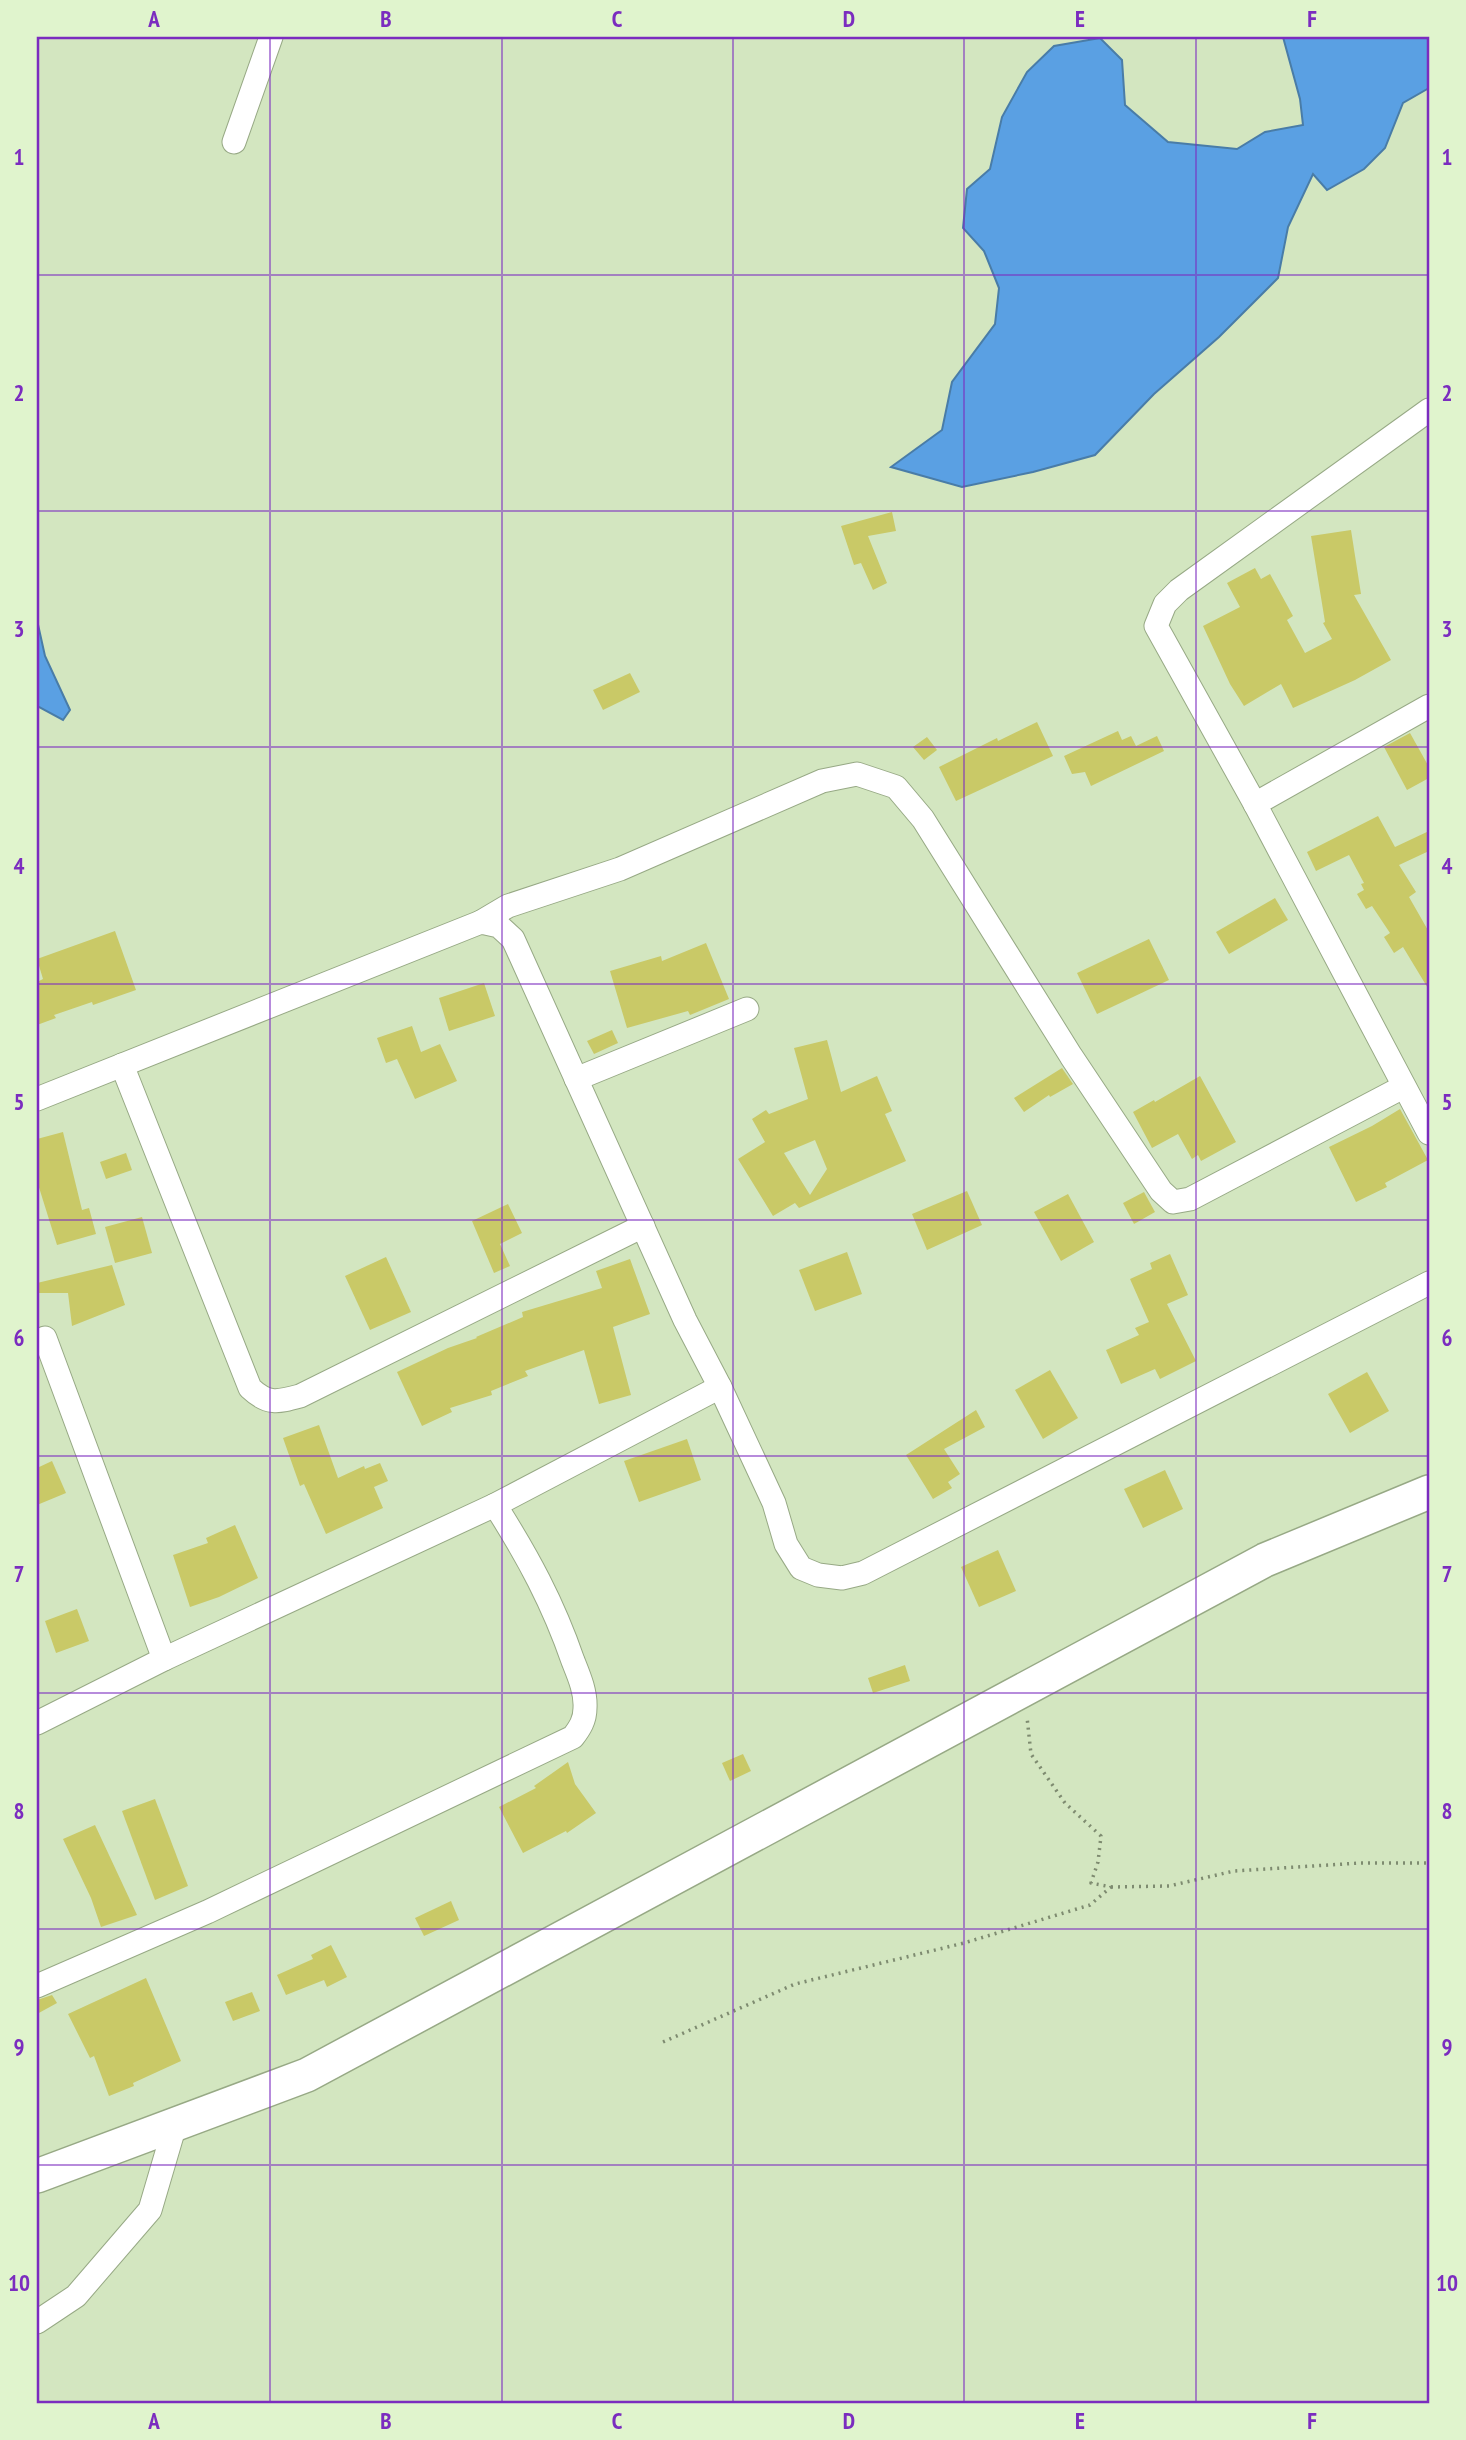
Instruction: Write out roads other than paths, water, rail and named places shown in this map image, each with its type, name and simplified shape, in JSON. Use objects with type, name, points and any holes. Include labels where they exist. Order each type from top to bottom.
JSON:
[{"type":"main road","points":[[37,2176],[307,2075],[1265,1560],[1429,1492]]},
{"type":"street","points":[[234,142],[271,37]]},
{"type":"street","points":[[1429,410],[1180,590],[1165,604],[1156,626],[1255,804],[1429,1133]]},
{"type":"street","points":[[1255,804],[1429,706]]},
{"type":"street","points":[[37,1098],[481,922],[508,906],[620,869],[822,781],[857,774],[896,787],[923,819],[1071,1056],[1161,1191],[1172,1202],[1191,1199],[1403,1087]]},
{"type":"street","points":[[481,922],[499,926],[513,939],[685,1320],[720,1387],[774,1503],[786,1544],[800,1568],[818,1575],[842,1578],[863,1573],[1429,1283]]},
{"type":"street","points":[[576,1079],[747,1009]]},
{"type":"street","points":[[122,1065],[250,1388],[262,1400],[281,1401],[300,1396],[643,1226]]},
{"type":"street","points":[[45,1338],[164,1659]]},
{"type":"street","points":[[37,1723],[164,1659],[495,1505],[720,1387]]},
{"type":"street","points":[[37,1986],[207,1912],[573,1737],[582,1724],[585,1707],[583,1688],[553,1609],[531,1563],[495,1505]]},
{"type":"street","points":[[37,2322],[76,2297],[150,2210],[175,2125]]},
{"type":"water","points":[[1283,37],[1429,37],[1429,88],[1403,103],[1385,148],[1364,169],[1327,190],[1313,174],[1288,227],[1278,278],[1219,337],[1154,394],[1095,455],[962,487],[891,467],[942,430],[952,382],[995,324],[999,288],[984,251],[963,228],[967,189],[990,169],[1002,117],[1027,72],[1054,46],[1100,38],[1122,60],[1125,105],[1168,142],[1237,149],[1265,132],[1303,125],[1300,99]]},
{"type":"water","points":[[37,620],[45,656],[70,710],[63,720],[37,706]]}]
